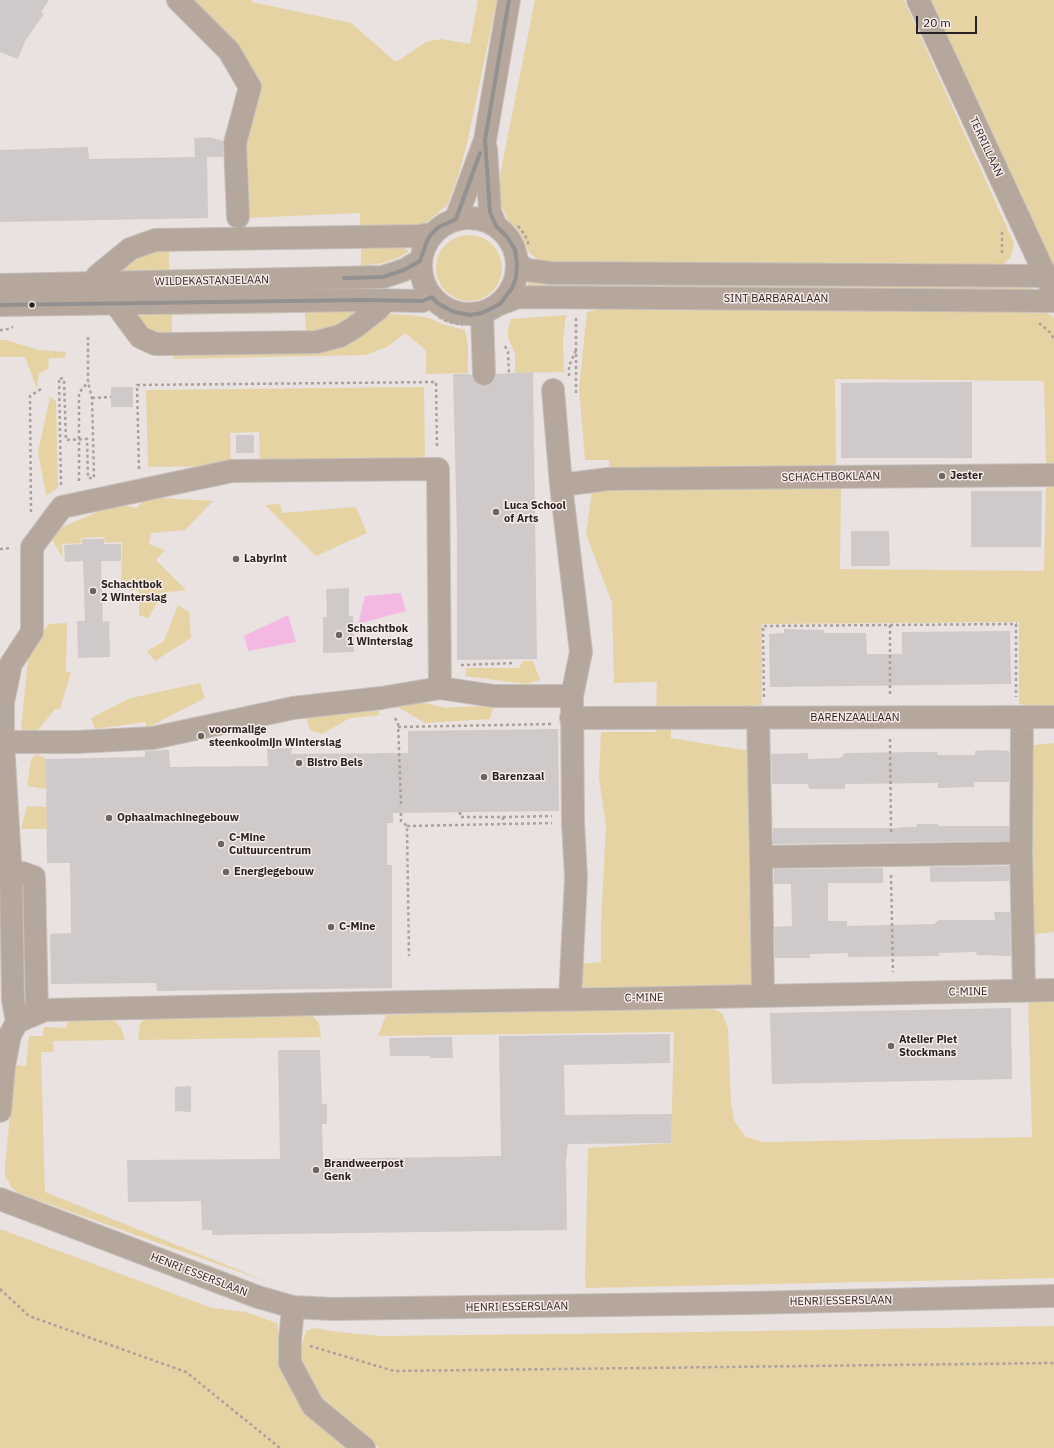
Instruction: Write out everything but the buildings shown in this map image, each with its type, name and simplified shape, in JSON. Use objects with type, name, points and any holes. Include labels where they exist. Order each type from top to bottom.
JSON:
[{"type":"street","points":[[178,0],[229,51],[250,87],[235,143],[238,217]]},
{"type":"street","points":[[456,219],[485,140],[509,0]]},
{"type":"street","name":"TERRILLAAN","points":[[918,0],[1050,285]]},
{"type":"street","points":[[485,140],[490,212],[504,227],[515,250],[520,253],[527,270],[551,274],[1050,285]]},
{"type":"street","points":[[504,227],[482,219],[465,217],[456,219],[439,227],[426,241],[420,261],[421,278],[426,290],[437,303],[454,312],[470,315],[491,308],[512,288],[516,278],[520,253]]},
{"type":"street","points":[[94,283],[97,276],[130,249],[155,240],[418,236],[431,234]]},
{"type":"street","name":"WILDEKASTANJELAAN","points":[[0,285],[384,277],[404,270],[420,261]]},
{"type":"street","name":"WILDEKASTANJELAAN","points":[[0,306],[386,300],[422,301],[432,297]]},
{"type":"street","name":"SINT BARBARALAAN","points":[[491,308],[518,297],[1054,301]]},
{"type":"street","points":[[115,304],[140,337],[155,344],[317,342],[340,336],[355,327],[378,309],[386,300]]},
{"type":"street","points":[[484,374],[491,308]]},
{"type":"street","points":[[553,390],[561,486],[581,652],[572,696],[564,816],[576,878],[570,999]]},
{"type":"street","points":[[0,1111],[4,1066],[10,1035],[17,1022],[13,1000],[7,889],[8,830],[3,742],[3,702],[11,664],[32,632],[32,547],[62,507],[232,471],[438,469],[440,688]]},
{"type":"street","name":"SCHACHTBOKLAAN","points":[[561,486],[608,479],[1054,475]]},
{"type":"street","points":[[3,742],[77,742],[153,738],[293,708],[381,698],[440,688],[494,696],[572,696]]},
{"type":"street","points":[[1019,708],[1024,991]]},
{"type":"street","name":"BARENZAALLAAN","points":[[571,721],[656,718],[761,709],[1019,708],[1054,717]]},
{"type":"street","points":[[761,709],[763,996]]},
{"type":"street","points":[[761,858],[1021,853]]},
{"type":"street","points":[[7,889],[22,873],[34,877],[37,1013]]},
{"type":"street","name":"C-MINE","points":[[17,1022],[45,1010],[63,1009],[1054,990]]},
{"type":"street","name":"HENRI ESSERSLAAN","points":[[0,1199],[251,1295],[293,1307],[340,1309],[749,1303],[1054,1296]]},
{"type":"street","points":[[293,1307],[290,1340],[290,1363],[313,1406],[364,1448]]},
{"type":"path","points":[[504,227],[520,253]]},
{"type":"path","points":[[576,315],[576,395]]},
{"type":"path","points":[[0,330],[5,330]]},
{"type":"path","points":[[62,483],[59,378],[64,379],[66,440],[87,439],[88,478],[94,478],[92,398],[88,382],[88,338]]},
{"type":"path","points":[[79,482],[78,393],[88,382]]},
{"type":"path","points":[[140,491],[137,385],[436,382],[438,469]]},
{"type":"path","points":[[42,389],[30,396],[31,518],[47,527]]},
{"type":"path","points":[[92,398],[111,397]]},
{"type":"path","points":[[761,709],[763,626],[1016,624],[1019,708]]},
{"type":"path","points":[[890,625],[890,700]]},
{"type":"path","points":[[440,666],[515,663]]},
{"type":"path","points":[[381,698],[398,722],[401,804]]},
{"type":"path","points":[[398,727],[571,721]]},
{"type":"path","points":[[460,812],[460,817],[564,816]]},
{"type":"path","points":[[401,813],[401,821],[407,826],[503,824],[564,816]]},
{"type":"path","points":[[503,817],[503,824]]},
{"type":"path","points":[[407,826],[410,956]]},
{"type":"path","points":[[0,1289],[29,1316],[186,1372],[280,1448]]},
{"type":"path","points":[[307,1345],[394,1371],[1054,1363]]},
{"type":"shaded area","points":[[190,0],[251,0],[252,2],[351,23],[396,62],[426,42],[441,39],[470,44],[478,0],[497,0],[467,144],[448,204],[423,226],[360,228],[360,213],[245,218],[242,143],[256,86]]},
{"type":"shaded area","points":[[535,0],[904,0],[1014,243],[1011,257],[999,268],[548,263],[538,260],[529,252],[517,229],[509,222],[501,205],[499,180]]},
{"type":"shaded area","points":[[930,0],[1054,0],[1054,265],[1052,265]]},
{"type":"shaded area","points":[[469,235],[481,238],[492,245],[499,256],[502,268],[499,280],[492,291],[481,298],[469,301],[457,298],[446,291],[439,280],[436,268],[439,256],[446,245],[457,238]]},
{"type":"shaded area","points":[[361,248],[404,248],[409,251],[400,257],[383,263],[361,266]]},
{"type":"shaded area","points":[[152,251],[169,251],[169,270],[113,271],[128,258]]},
{"type":"shaded area","points":[[529,281],[1031,284],[1032,288],[1030,290],[526,293]]},
{"type":"shaded area","points":[[622,304],[1039,306],[1054,318],[1054,465],[1046,465],[1044,381],[835,379],[836,470],[609,469],[609,460],[585,460],[579,389],[587,312]]},
{"type":"shaded area","points":[[364,311],[344,330],[306,332],[305,313],[172,315],[172,333],[158,339],[133,314]]},
{"type":"shaded area","points":[[391,314],[429,318],[442,324],[465,330],[468,347],[468,373],[426,374],[426,350],[405,333],[389,346],[366,355],[173,359],[173,350],[321,348],[382,316]]},
{"type":"shaded area","points":[[566,315],[563,339],[564,372],[515,373],[515,353],[508,338],[508,329],[511,319]]},
{"type":"shaded area","points":[[0,340],[6,340],[39,350],[66,352],[65,358],[49,358],[48,369],[39,373],[37,389],[25,357],[0,357]]},
{"type":"shaded area","points":[[424,387],[425,462],[260,464],[259,432],[230,433],[231,466],[148,467],[146,390]]},
{"type":"shaded area","points":[[50,397],[56,401],[58,488],[46,495],[38,452]]},
{"type":"shaded area","points":[[1046,483],[1054,483],[1054,709],[1029,708],[1028,705],[1019,704],[1019,622],[762,624],[762,705],[755,705],[755,710],[656,712],[657,682],[614,683],[612,603],[586,534],[592,491],[655,491],[656,486],[841,485],[840,569],[1044,571]]},
{"type":"shaded area","points":[[146,497],[213,501],[185,530],[151,533],[149,544],[165,550],[156,560],[186,590],[160,593],[159,600],[148,618],[139,615],[139,591],[121,588],[122,542],[105,543],[104,537],[81,538],[81,543],[62,544],[63,558],[48,533],[117,504],[137,508]]},
{"type":"shaded area","points":[[280,504],[282,513],[356,507],[367,533],[316,556],[265,505]]},
{"type":"shaded area","points":[[401,593],[406,611],[358,624],[365,596]]},
{"type":"shaded area","points":[[178,605],[189,612],[191,638],[155,661],[147,651],[164,641]]},
{"type":"shaded area","points":[[288,615],[296,642],[248,651],[244,636]]},
{"type":"shaded area","points":[[67,623],[66,672],[71,672],[60,709],[55,709],[34,735],[21,729],[29,649],[49,624]]},
{"type":"shaded area","points":[[523,661],[533,661],[540,680],[526,684],[465,676],[467,668],[519,668]]},
{"type":"shaded area","points":[[200,683],[205,698],[147,728],[145,722],[95,729],[91,718],[131,698]]},
{"type":"shaded area","points":[[403,698],[446,708],[494,706],[490,719],[425,723],[389,702]]},
{"type":"shaded area","points":[[375,704],[380,715],[350,718],[322,734],[310,730],[304,711]]},
{"type":"shaded area","points":[[657,726],[671,726],[671,738],[749,751],[758,989],[577,992],[578,964],[601,962],[601,922],[606,826],[599,778],[601,732],[656,732]]},
{"type":"shaded area","points":[[1054,743],[1054,932],[1036,934],[1036,962],[1029,964],[1027,746]]},
{"type":"shaded area","points":[[37,754],[46,759],[47,789],[27,786],[31,759]]},
{"type":"shaded area","points":[[27,806],[47,807],[47,829],[21,829]]},
{"type":"shaded area","points":[[1028,1000],[1054,1000],[1054,1278],[586,1288],[588,1148],[671,1143],[674,1032],[378,1036],[386,1015],[464,1012],[712,1008],[722,1013],[728,1028],[731,1102],[734,1121],[746,1137],[764,1142],[1032,1137]]},
{"type":"shaded area","points":[[312,1015],[319,1023],[321,1037],[138,1040],[140,1024],[146,1016]]},
{"type":"shaded area","points":[[71,1019],[113,1019],[121,1028],[125,1040],[53,1041],[54,1052],[41,1052],[45,1192],[271,1283],[18,1193],[12,1188],[5,1176],[5,1165],[15,1065],[26,1066],[29,1036],[43,1036],[44,1027],[65,1028]]},
{"type":"shaded area","points":[[0,1229],[212,1308],[246,1312],[277,1323],[287,1380],[347,1448],[0,1448]]},
{"type":"shaded area","points":[[1054,1326],[1054,1448],[379,1448],[321,1401],[303,1364],[301,1348],[306,1331],[314,1328],[381,1336]]},
{"type":"transit line","points":[[0,305],[363,300],[422,301],[432,297],[437,303],[454,312],[470,315],[482,313],[500,304],[512,288],[516,278],[517,263],[515,250],[508,238],[496,226],[490,212],[485,140],[509,0]]},
{"type":"transit line","points":[[344,278],[383,277],[404,270],[420,261],[431,234],[439,227],[456,219],[480,153]]},
{"type":"place","name":"Jester","points":[[942,476]]},
{"type":"place","name":"Luca School of Arts","points":[[496,512]]},
{"type":"place","name":"Labyrint","points":[[236,559]]},
{"type":"place","name":"Schachtbok 2 Winterslag","points":[[93,591]]},
{"type":"place","name":"Schachtbok 1 Winterslag","points":[[339,635]]},
{"type":"place","name":"voormalige steenkoolmijn Winterslag","points":[[201,736]]},
{"type":"place","name":"Bistro Bels","points":[[299,763]]},
{"type":"place","name":"Barenzaal","points":[[484,777]]},
{"type":"place","name":"Ophaalmachinegebouw","points":[[109,818]]},
{"type":"place","name":"C-Mine Cultuurcentrum","points":[[221,844]]},
{"type":"place","name":"Energiegebouw","points":[[226,872]]},
{"type":"place","name":"C-Mine","points":[[331,927]]},
{"type":"place","name":"Atelier Piet Stockmans","points":[[891,1046]]},
{"type":"place","name":"Brandweerpost Genk","points":[[316,1170]]}]
